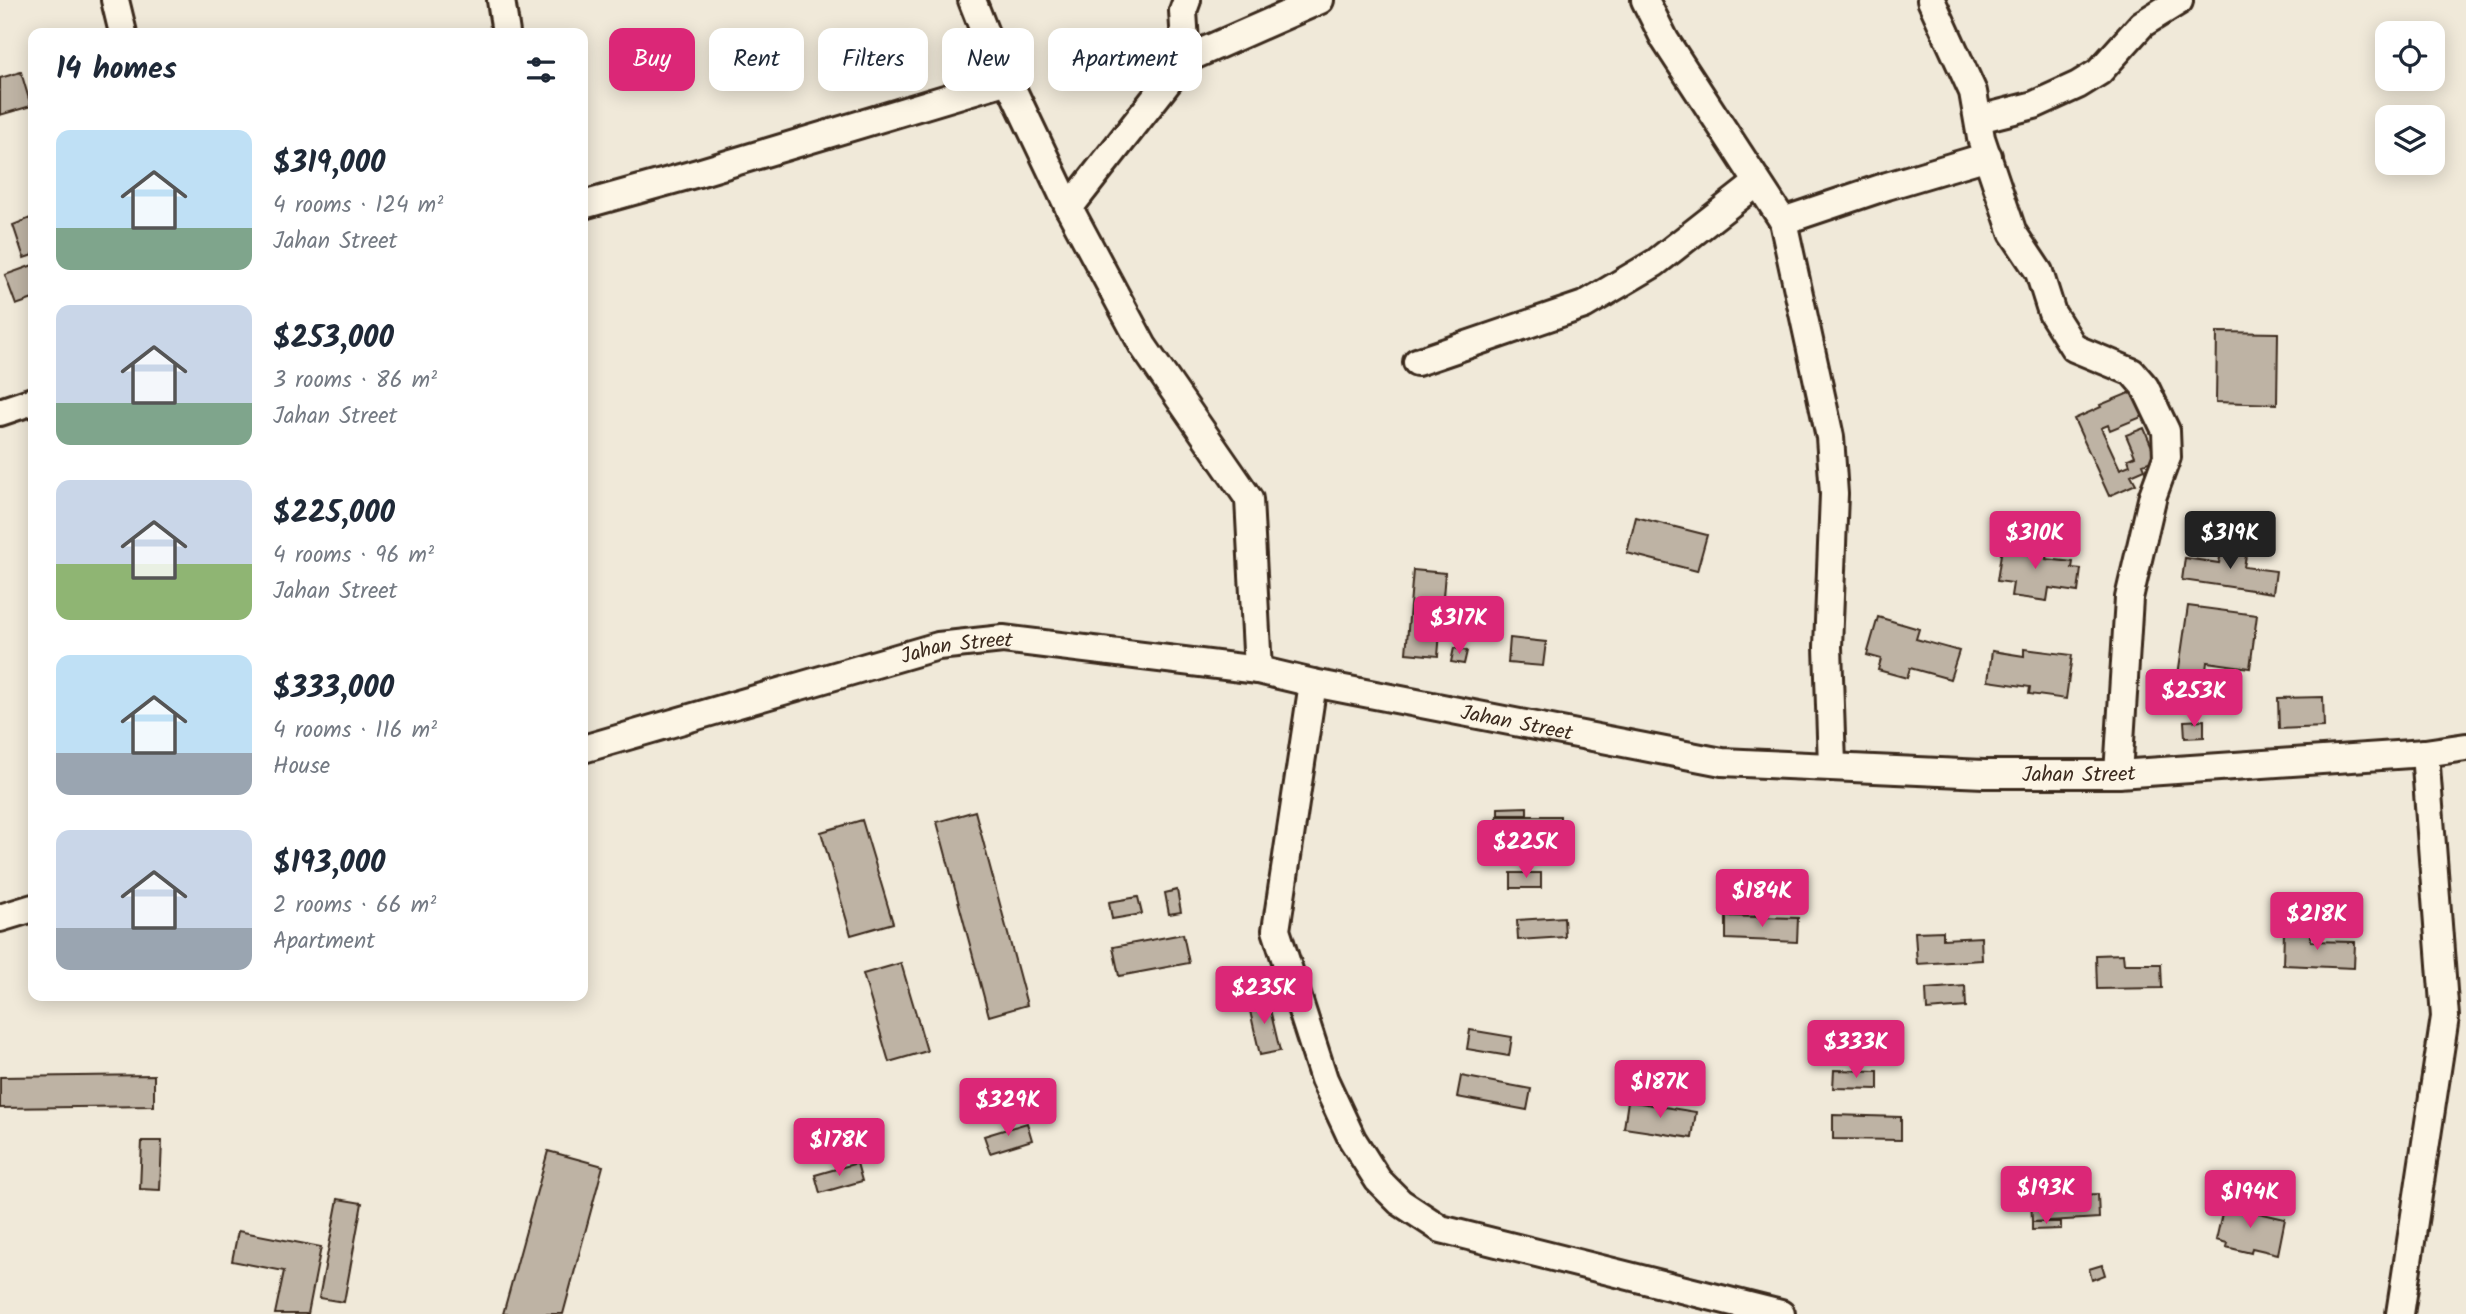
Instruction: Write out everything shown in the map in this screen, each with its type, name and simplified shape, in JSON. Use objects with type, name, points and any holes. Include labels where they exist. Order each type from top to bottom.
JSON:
[{"type":"street","points":[[115,0],[122,28]]},
{"type":"street","points":[[501,0],[505,28]]},
{"type":"street","points":[[972,0],[983,28]]},
{"type":"street","points":[[1184,28],[1183,11],[1187,0]]},
{"type":"street","points":[[1202,52],[1320,0]]},
{"type":"street","points":[[1645,0],[1665,40],[1783,221],[1830,437],[1834,494],[1828,647],[1832,765]]},
{"type":"street","points":[[1931,0],[1973,92],[1982,138],[2012,233],[2039,272],[2052,313],[2074,348],[2132,372],[2145,387],[2166,431],[2167,457],[2153,495],[2129,598],[2118,774]]},
{"type":"street","points":[[1979,119],[2034,105],[2078,85],[2099,72],[2142,24],[2179,1]]},
{"type":"street","points":[[588,204],[971,91]]},
{"type":"street","points":[[1013,91],[1069,208],[1143,346],[1249,499],[1258,670]]},
{"type":"street","points":[[1069,208],[1161,91]]},
{"type":"street","points":[[1783,221],[1988,156]]},
{"type":"street","points":[[1417,362],[1584,305],[1655,263],[1757,183]]},
{"type":"street","points":[[0,412],[28,403]]},
{"type":"street","name":"Jahan Street","points":[[588,748],[938,646],[1003,639],[1258,670],[1723,762],[1984,774],[2118,774],[2425,753],[2466,747]]},
{"type":"street","points":[[1313,683],[1276,930],[1324,1079],[1352,1139],[1378,1180],[1400,1202],[1441,1229],[1782,1314]]},
{"type":"street","points":[[2400,1314],[2455,1018],[2425,753]]},
{"type":"street","points":[[0,918],[28,910]]},
{"type":"building","points":[[21,72],[28,96],[28,107],[0,115],[0,78]]},
{"type":"building","points":[[28,219],[28,257],[24,258],[13,225]]},
{"type":"building","points":[[28,267],[28,301],[16,305],[5,275]]},
{"type":"building","points":[[2217,332],[2278,333],[2277,404],[2216,402]]},
{"type":"building","points":[[2134,391],[2144,416],[2110,430],[2108,425],[2101,428],[2120,469],[2130,465],[2128,459],[2135,456],[2126,435],[2144,428],[2157,459],[2143,464],[2145,469],[2131,475],[2136,484],[2109,496],[2074,419]]},
{"type":"building","points":[[1636,517],[1707,535],[1697,571],[1627,553]]},
{"type":"building","points":[[2003,540],[2048,546],[2046,559],[2073,562],[2072,568],[2081,569],[2078,592],[2049,588],[2047,601],[2011,596],[2013,583],[1997,581]]},
{"type":"building","points":[[2223,541],[2248,545],[2244,567],[2276,571],[2273,593],[2182,580],[2185,558],[2219,563]]},
{"type":"building","points":[[1413,570],[1445,573],[1438,656],[1406,653]]},
{"type":"building","points":[[2188,606],[2257,615],[2250,668],[2207,662],[2205,679],[2178,675]]},
{"type":"building","points":[[1878,617],[1919,629],[1916,639],[1959,651],[1950,679],[1910,668],[1907,678],[1878,670],[1881,659],[1867,655]]},
{"type":"building","points":[[1510,638],[1546,642],[1543,666],[1508,663]]},
{"type":"building","points":[[1454,648],[1467,651],[1464,664],[1451,662]]},
{"type":"building","points":[[2024,649],[2072,655],[2066,699],[2029,694],[2030,687],[1988,681],[1992,651],[2024,656]]},
{"type":"building","points":[[2323,697],[2324,727],[2279,729],[2278,698]]},
{"type":"building","points":[[2204,720],[2204,737],[2185,738],[2184,721]]},
{"type":"building","points":[[1527,807],[1527,815],[1498,815],[1498,808]]},
{"type":"building","points":[[975,811],[1027,1005],[989,1016],[937,822]]},
{"type":"building","points":[[1497,816],[1560,816],[1560,840],[1497,840]]},
{"type":"building","points":[[862,820],[893,923],[851,935],[821,832]]},
{"type":"building","points":[[1511,873],[1541,873],[1541,888],[1511,888]]},
{"type":"building","points":[[1177,890],[1181,912],[1169,914],[1165,893]]},
{"type":"building","points":[[1138,897],[1142,914],[1112,919],[1109,902]]},
{"type":"building","points":[[1727,907],[1756,908],[1756,917],[1727,916]]},
{"type":"building","points":[[1726,916],[1798,918],[1797,942],[1726,939]]},
{"type":"building","points":[[1564,917],[1565,937],[1518,940],[1517,920]]},
{"type":"building","points":[[1943,931],[1943,939],[1981,937],[1982,960],[1917,964],[1915,932]]},
{"type":"building","points":[[2284,932],[2311,933],[2311,941],[2355,942],[2354,968],[2283,965]]},
{"type":"building","points":[[1183,934],[1189,963],[1119,976],[1113,947]]},
{"type":"building","points":[[2123,954],[2124,964],[2161,964],[2162,988],[2097,989],[2096,955]]},
{"type":"building","points":[[901,963],[927,1051],[889,1062],[863,974]]},
{"type":"building","points":[[1965,986],[1966,1007],[1927,1010],[1926,989]]},
{"type":"building","points":[[1267,997],[1280,1051],[1260,1055],[1248,1002]]},
{"type":"building","points":[[1470,1030],[1512,1037],[1509,1056],[1467,1049]]},
{"type":"building","points":[[1834,1070],[1878,1071],[1878,1089],[1833,1088]]},
{"type":"building","points":[[154,1075],[154,1106],[0,1108],[0,1077]]},
{"type":"building","points":[[1461,1076],[1531,1089],[1527,1110],[1457,1097]]},
{"type":"building","points":[[1628,1101],[1696,1112],[1692,1138],[1624,1128]]},
{"type":"building","points":[[1833,1115],[1901,1117],[1901,1140],[1833,1139]]},
{"type":"building","points":[[1027,1123],[1032,1140],[990,1153],[984,1136]]},
{"type":"building","points":[[142,1141],[162,1141],[160,1190],[140,1189]]},
{"type":"building","points":[[548,1151],[603,1166],[563,1314],[503,1314]]},
{"type":"building","points":[[857,1163],[862,1181],[820,1193],[815,1175]]},
{"type":"building","points":[[2098,1194],[2099,1218],[2032,1222],[2031,1197]]},
{"type":"building","points":[[338,1199],[362,1203],[344,1302],[319,1298]]},
{"type":"building","points":[[2224,1205],[2285,1219],[2278,1254],[2252,1248],[2251,1253],[2226,1247],[2227,1243],[2216,1240]]},
{"type":"building","points":[[2032,1222],[2061,1222],[2061,1229],[2032,1230]]},
{"type":"building","points":[[238,1231],[321,1247],[308,1314],[275,1314],[284,1271],[232,1261]]},
{"type":"building","points":[[2102,1265],[2105,1275],[2092,1280],[2089,1269]]}]
